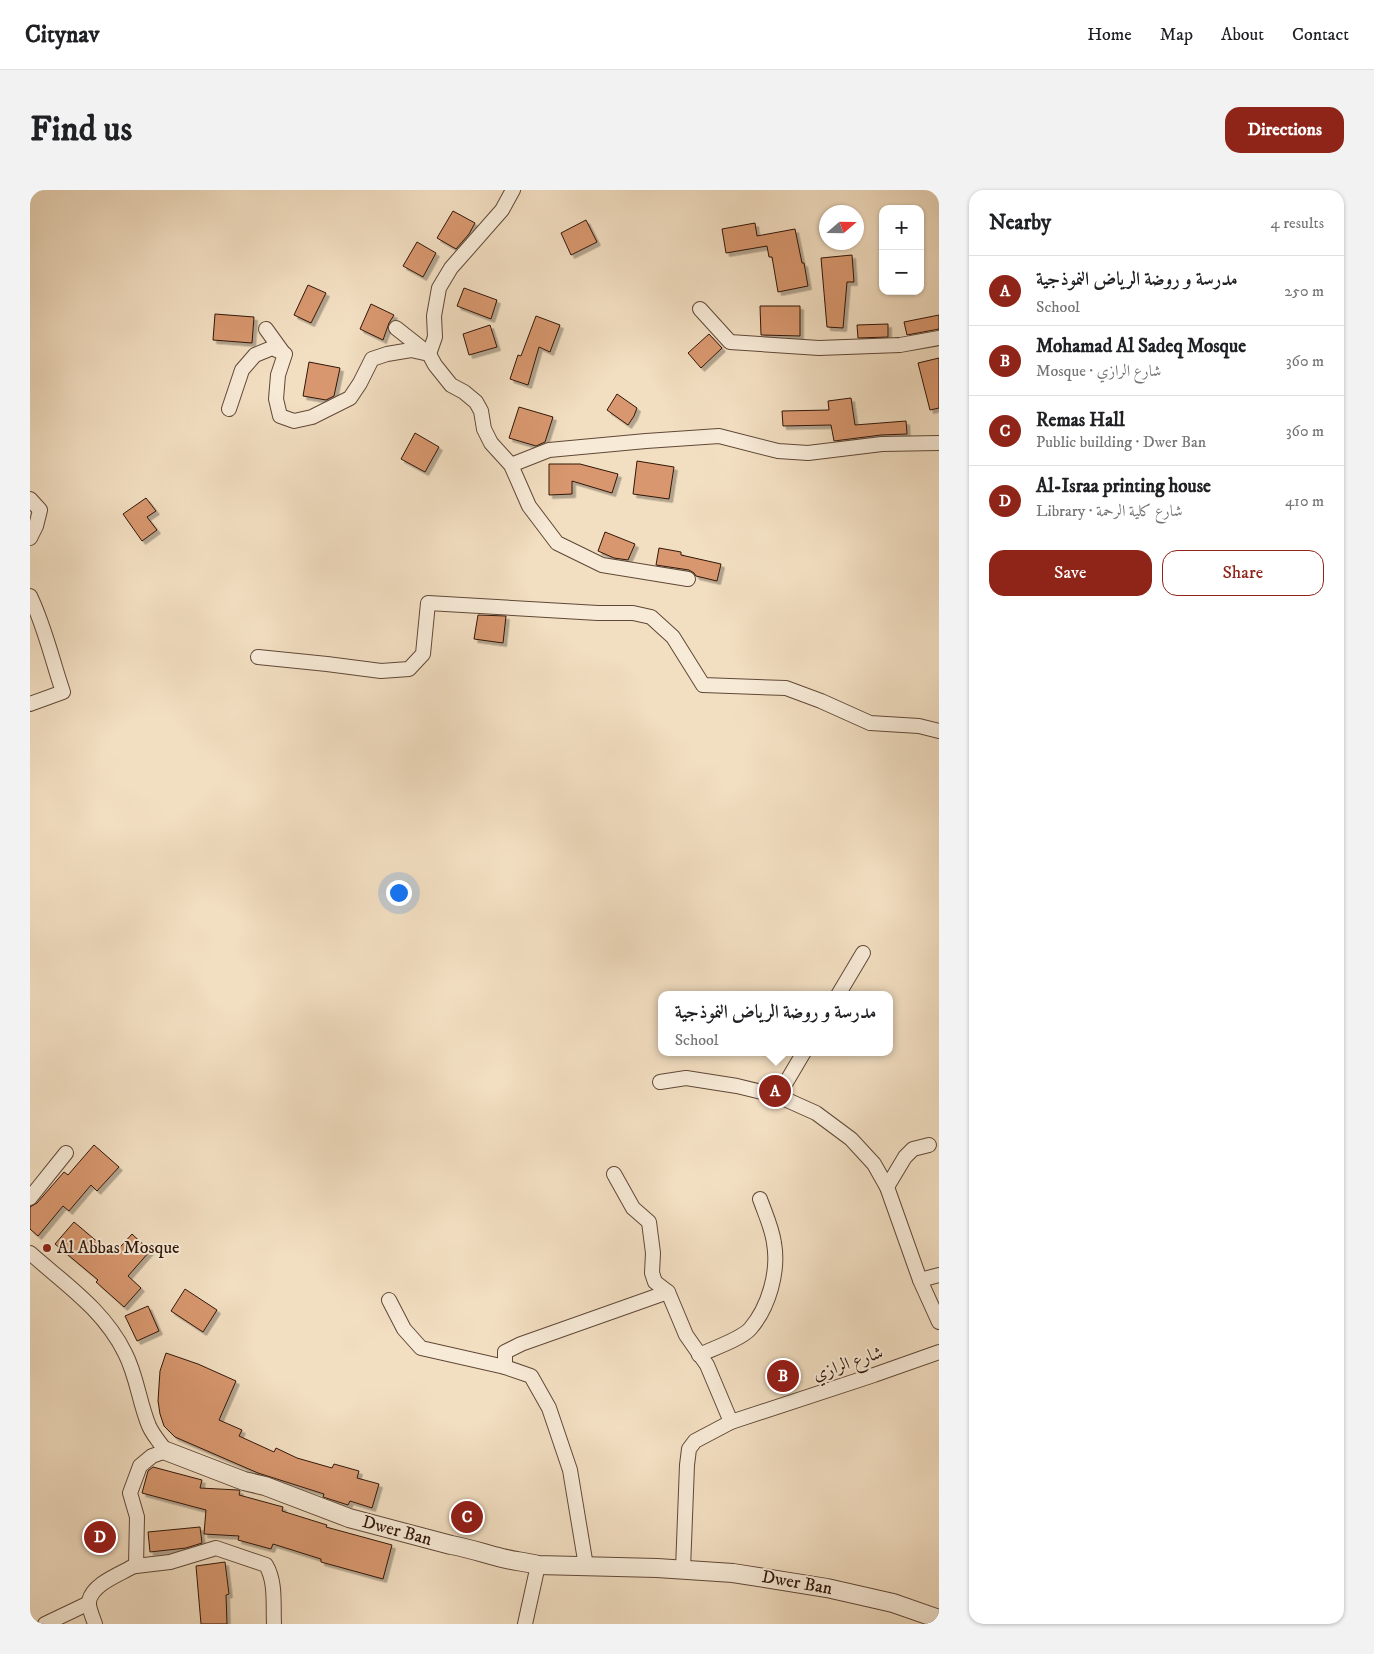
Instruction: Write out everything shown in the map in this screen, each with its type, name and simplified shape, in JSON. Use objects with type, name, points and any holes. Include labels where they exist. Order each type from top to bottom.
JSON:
[{"type":"street","points":[[429,354],[435,337],[434,316],[439,288],[451,268],[502,210],[513,190]]},
{"type":"street","points":[[700,309],[730,342],[819,348],[900,345],[939,338]]},
{"type":"street","points":[[396,328],[429,354],[451,385],[464,392],[476,402],[481,411],[484,429],[492,443],[511,465],[529,506],[557,543],[602,565],[688,580]]},
{"type":"street","points":[[266,329],[285,354]]},
{"type":"street","points":[[229,409],[242,370],[255,355],[272,348],[285,354]]},
{"type":"street","points":[[285,354],[278,375],[276,399],[280,416],[294,421],[312,417],[350,398],[372,359],[386,354],[411,350],[429,354]]},
{"type":"street","points":[[511,465],[549,450],[719,436],[748,445],[778,451],[808,453],[882,444],[939,443]]},
{"type":"street","points":[[30,499],[40,510],[36,526],[30,538]]},
{"type":"street","points":[[30,596],[44,630],[49,653],[63,692],[30,704]]},
{"type":"street","points":[[258,657],[382,672],[409,669],[423,654],[428,603],[598,613],[633,613],[651,617],[673,637],[703,685],[786,688],[870,723],[919,726],[939,731]]},
{"type":"street","points":[[840,991],[863,953]]},
{"type":"street","points":[[778,1096],[802,1056]]},
{"type":"street","points":[[660,1082],[686,1078],[737,1086],[778,1096],[816,1113],[851,1139],[874,1164],[887,1187],[920,1280],[939,1322]]},
{"type":"street","points":[[887,1187],[905,1158],[913,1149],[929,1145]]},
{"type":"street","points":[[30,1198],[66,1154]]},
{"type":"street","points":[[614,1174],[632,1208],[649,1222],[653,1253],[652,1273],[655,1282],[668,1292],[686,1335],[707,1365],[731,1422]]},
{"type":"street","points":[[699,1355],[729,1342],[750,1330],[762,1312],[772,1286],[774,1243],[760,1199]]},
{"type":"street","points":[[30,1253],[88,1302],[112,1330],[133,1371],[150,1426],[166,1451],[152,1456],[140,1466],[130,1493],[137,1517],[136,1566]]},
{"type":"street","points":[[920,1280],[939,1275]]},
{"type":"street","points":[[505,1368],[505,1352],[521,1344],[668,1292]]},
{"type":"street","points":[[389,1300],[404,1329],[421,1348],[531,1376],[549,1408],[570,1470],[586,1566]]},
{"type":"street","name":"شارع الرازي","points":[[682,1570],[684,1507],[689,1449],[695,1441],[731,1422],[939,1352]]},
{"type":"street","name":"Dwer Ban","points":[[166,1451],[349,1518],[502,1558],[521,1560],[538,1565],[733,1573],[827,1588],[893,1603],[939,1619]]},
{"type":"street","points":[[95,1624],[89,1603],[93,1592],[102,1584],[132,1567],[170,1562],[216,1548],[266,1565],[271,1573],[273,1584],[274,1624]]},
{"type":"street","points":[[524,1624],[538,1565]]},
{"type":"street","points":[[45,1624],[89,1603]]},
{"type":"building","points":[[453,211],[475,223],[469,234],[456,249],[437,238]]},
{"type":"building","points":[[586,220],[597,242],[571,255],[561,233]]},
{"type":"building","points":[[755,223],[757,236],[795,229],[808,286],[778,292],[772,257],[769,257],[767,246],[726,253],[722,229]]},
{"type":"building","points":[[417,242],[436,253],[423,277],[403,266]]},
{"type":"building","points":[[852,255],[854,282],[847,282],[843,328],[827,327],[821,258]]},
{"type":"building","points":[[308,285],[326,293],[311,323],[294,315]]},
{"type":"building","points":[[464,288],[497,300],[491,319],[457,306]]},
{"type":"building","points":[[371,304],[394,315],[383,340],[360,329]]},
{"type":"building","points":[[760,306],[800,306],[800,336],[761,335]]},
{"type":"building","points":[[215,314],[254,317],[252,343],[213,340]]},
{"type":"building","points":[[939,315],[939,329],[907,335],[904,322]]},
{"type":"building","points":[[536,316],[560,325],[550,352],[539,347],[528,385],[510,379],[518,355],[521,356]]},
{"type":"building","points":[[888,324],[888,337],[858,338],[857,325]]},
{"type":"building","points":[[490,325],[497,347],[469,355],[463,334]]},
{"type":"building","points":[[709,334],[722,348],[701,368],[688,353]]},
{"type":"building","points":[[939,358],[939,408],[930,410],[918,363]]},
{"type":"building","points":[[309,362],[340,368],[334,396],[326,400],[303,396]]},
{"type":"building","points":[[617,394],[637,408],[628,425],[607,410]]},
{"type":"building","points":[[851,398],[855,425],[906,421],[907,434],[834,441],[831,425],[783,426],[782,411],[829,410],[828,401]]},
{"type":"building","points":[[519,407],[553,417],[545,442],[536,446],[509,438]]},
{"type":"building","points":[[415,433],[439,447],[425,472],[401,459]]},
{"type":"building","points":[[637,461],[674,467],[669,499],[633,494]]},
{"type":"building","points":[[549,464],[580,464],[618,474],[612,493],[572,481],[572,494],[549,495]]},
{"type":"building","points":[[146,498],[156,511],[147,517],[157,530],[142,541],[123,514]]},
{"type":"building","points":[[605,532],[635,544],[628,560],[614,558],[598,551]]},
{"type":"building","points":[[659,548],[681,552],[681,555],[721,564],[717,581],[696,576],[689,570],[656,565]]},
{"type":"building","points":[[478,615],[506,616],[503,643],[474,639]]},
{"type":"building","points":[[94,1145],[119,1167],[97,1191],[91,1185],[69,1211],[63,1206],[38,1236],[30,1229],[30,1207],[37,1203],[64,1172],[68,1175]]},
{"type":"building","points":[[74,1222],[113,1255],[132,1234],[150,1251],[128,1276],[141,1288],[124,1307],[96,1282],[98,1280],[55,1244]]},
{"type":"building","points":[[185,1289],[217,1310],[203,1332],[171,1311]]},
{"type":"building","points":[[148,1306],[159,1331],[137,1341],[125,1316]]},
{"type":"building","points":[[166,1353],[198,1364],[236,1381],[219,1420],[242,1430],[239,1436],[274,1452],[276,1448],[297,1458],[332,1468],[334,1464],[359,1471],[357,1478],[379,1484],[372,1508],[350,1501],[348,1505],[323,1497],[324,1494],[258,1473],[175,1437],[164,1426],[158,1401],[160,1371]]},
{"type":"building","points":[[153,1467],[202,1480],[200,1488],[238,1490],[240,1491],[239,1495],[283,1507],[282,1511],[327,1525],[326,1527],[392,1545],[383,1579],[321,1562],[321,1559],[273,1544],[271,1549],[238,1540],[239,1536],[204,1534],[206,1510],[142,1493],[148,1471]]},
{"type":"building","points":[[200,1527],[202,1543],[186,1548],[150,1552],[148,1532]]},
{"type":"building","points":[[225,1562],[229,1594],[226,1595],[227,1624],[201,1624],[196,1566]]},
{"type":"place","name":"مدرسة و روضة الرياض النموذجية","points":[[775,1091]]},
{"type":"place","name":"Al Abbas Mosque","points":[[47,1248]]},
{"type":"place","name":"Mohamad Al Sadeq Mosque","points":[[783,1376]]},
{"type":"place","name":"Remas Hall","points":[[467,1517]]},
{"type":"place","name":"Al-Israa printing house","points":[[100,1537]]}]
